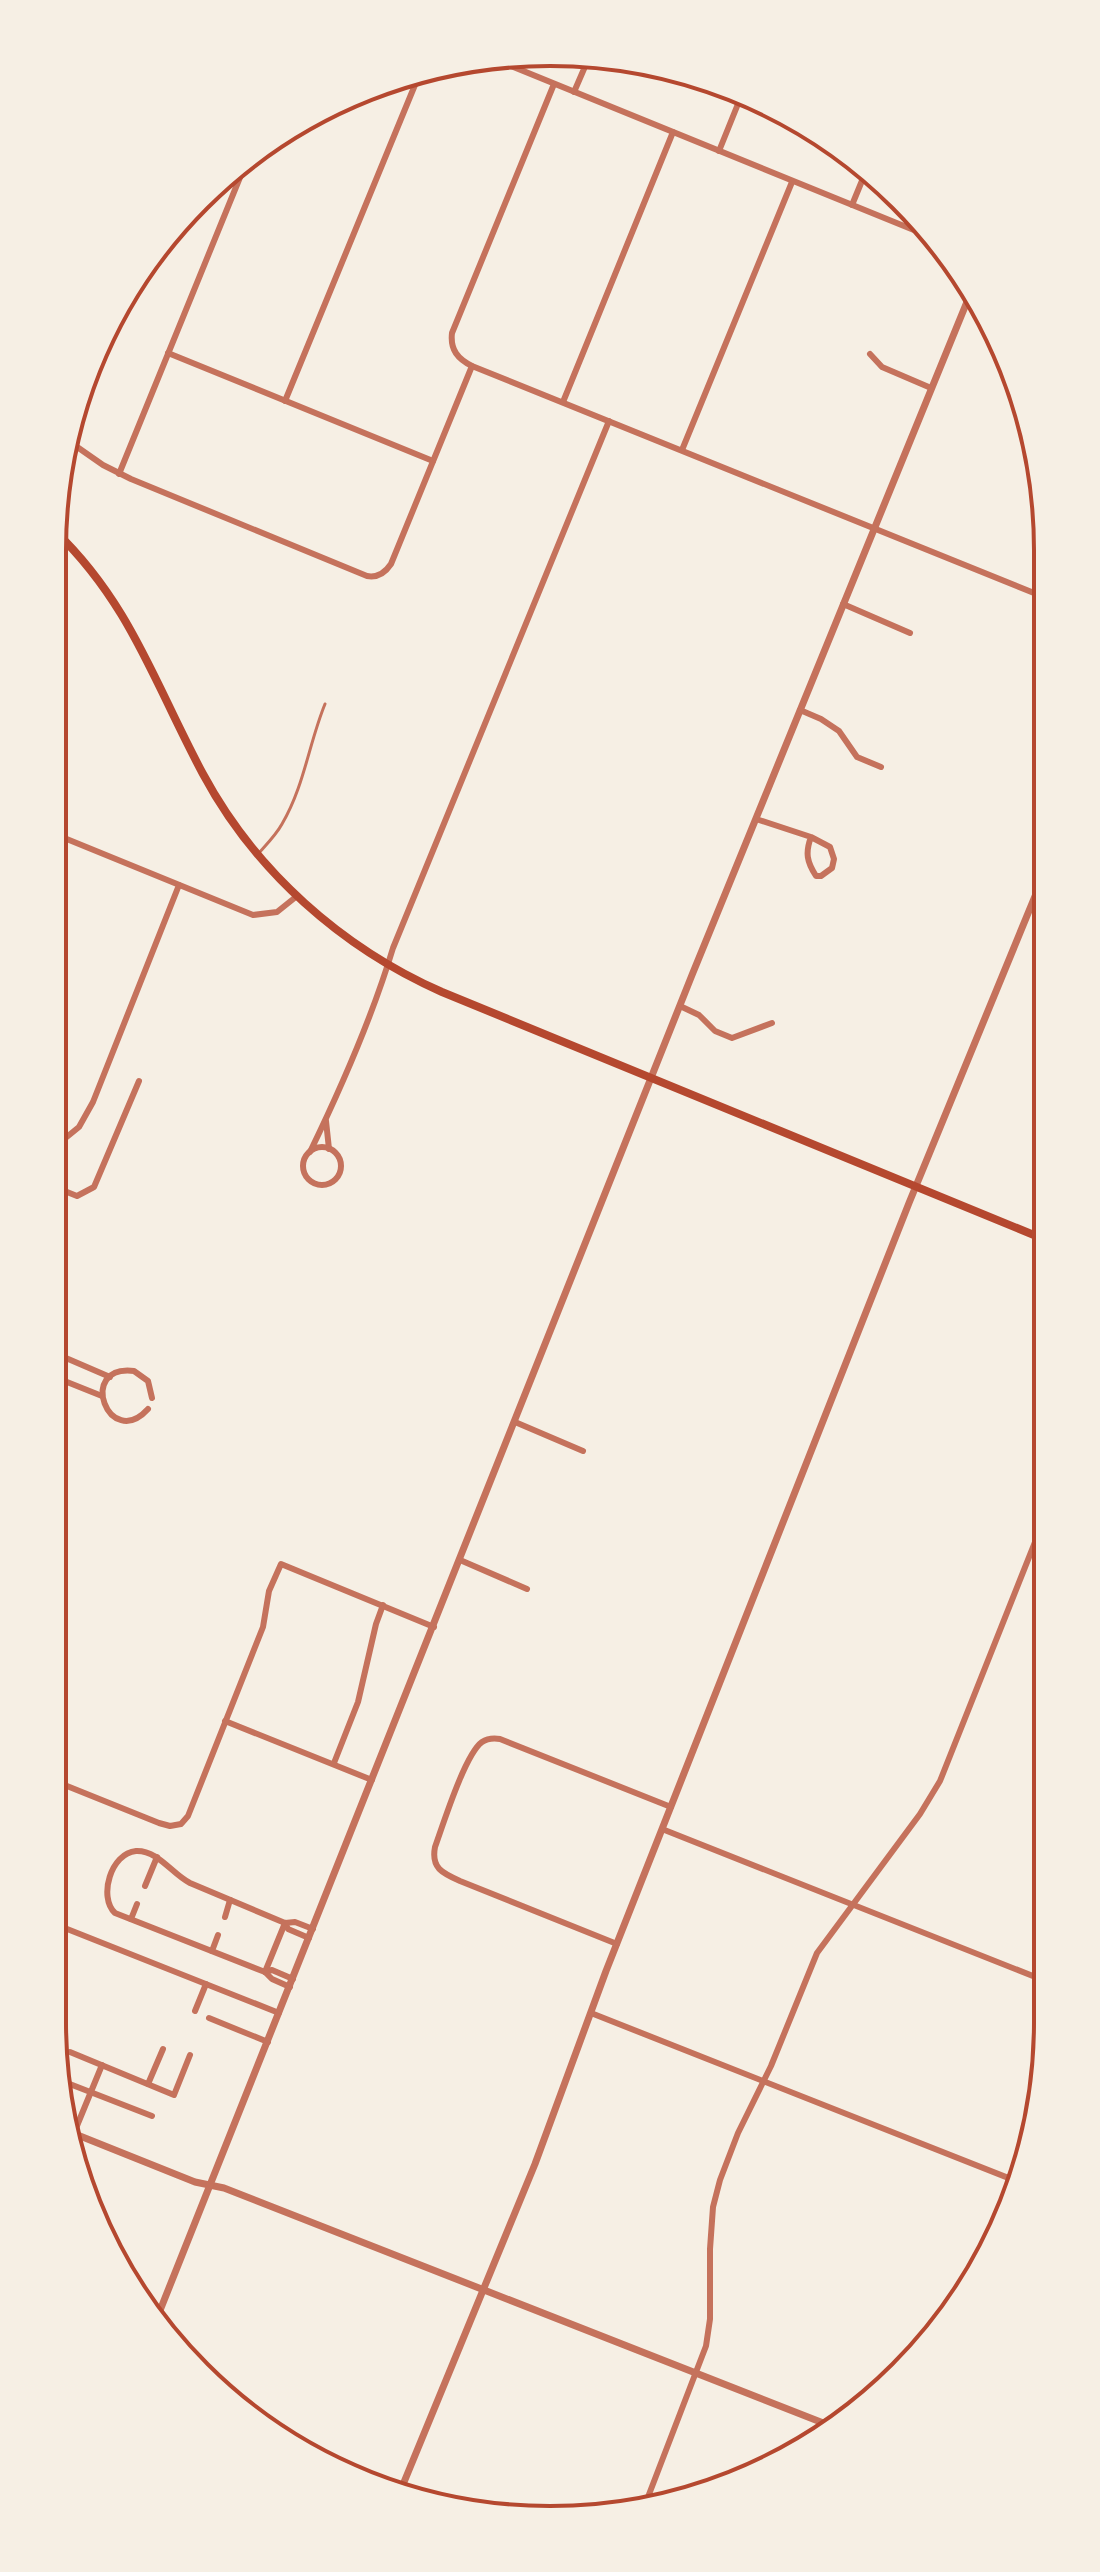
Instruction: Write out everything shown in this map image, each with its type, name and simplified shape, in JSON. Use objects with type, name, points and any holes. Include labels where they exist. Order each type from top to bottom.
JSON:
[{"type":"main road","points":[[66,543],[87,565],[128,624],[225,811],[258,854],[297,896],[339,932],[388,965],[442,992],[1034,1235]]},
{"type":"street","points":[[514,67],[913,230]]},
{"type":"street","points":[[574,92],[585,67]]},
{"type":"street","points":[[554,84],[452,333],[455,354],[472,366],[1034,593]]},
{"type":"street","points":[[285,401],[415,85]]},
{"type":"street","points":[[719,151],[738,104]]},
{"type":"street","points":[[563,402],[673,132]]},
{"type":"street","points":[[119,474],[239,179]]},
{"type":"street","points":[[852,205],[862,180]]},
{"type":"street","points":[[682,450],[792,182]]},
{"type":"street","points":[[161,2309],[651,1078],[966,304]]},
{"type":"street","points":[[168,353],[433,461]]},
{"type":"street","points":[[870,354],[882,367],[931,388]]},
{"type":"street","points":[[77,447],[119,474],[367,576],[380,575],[391,564],[472,366]]},
{"type":"street","points":[[310,1152],[316,1148],[329,1149],[338,1156],[341,1167],[337,1178],[327,1185],[315,1184],[306,1175],[304,1162],[326,1121],[381,988],[609,421]]},
{"type":"street","points":[[843,604],[910,633]]},
{"type":"street","points":[[800,710],[839,731],[857,757],[881,767]]},
{"type":"street","points":[[756,819],[811,837],[822,841],[833,852],[832,868],[821,876],[816,876],[807,860],[806,851],[811,837]]},
{"type":"street","points":[[66,839],[258,915],[279,911],[297,896]]},
{"type":"street","points":[[66,1138],[79,1127],[93,1102],[179,885]]},
{"type":"street","points":[[404,2483],[541,2150],[662,1829],[916,1187],[1034,899]]},
{"type":"street","points":[[680,1006],[699,1015],[715,1031],[732,1038],[772,1023]]},
{"type":"street","points":[[66,1192],[77,1196],[94,1187],[139,1081]]},
{"type":"street","points":[[326,1121],[329,1149]]},
{"type":"street","points":[[66,1358],[110,1377]]},
{"type":"street","points":[[148,1409],[136,1419],[120,1419],[107,1410],[102,1396],[110,1377],[126,1370],[134,1371],[148,1381],[152,1398]]},
{"type":"street","points":[[66,1382],[102,1396]]},
{"type":"street","points":[[515,1422],[583,1451]]},
{"type":"street","points":[[649,2496],[706,2346],[716,2194],[738,2133],[764,2082],[817,1953],[855,1905],[940,1781],[1034,1545]]},
{"type":"street","points":[[460,1560],[527,1589]]},
{"type":"street","points":[[66,1785],[170,1826],[181,1824],[188,1816],[263,1627],[269,1591],[281,1564],[434,1627]]},
{"type":"street","points":[[334,1763],[358,1702],[383,1605]]},
{"type":"street","points":[[225,1721],[372,1780]]},
{"type":"street","points":[[617,1944],[450,1877],[438,1869],[433,1860],[435,1847],[468,1761],[486,1740],[505,1741],[671,1807]]},
{"type":"street","points":[[662,1829],[1034,1976]]},
{"type":"street","points":[[291,1983],[271,1970],[265,1972],[115,1913],[108,1906],[106,1893],[110,1879],[118,1862],[126,1854],[141,1852],[157,1857],[178,1877],[285,1923],[295,1922],[313,1929]]},
{"type":"street","points":[[145,1886],[157,1857]]},
{"type":"street","points":[[225,1917],[230,1900]]},
{"type":"street","points":[[131,1919],[137,1904]]},
{"type":"street","points":[[285,1923],[288,1929],[309,1938]]},
{"type":"street","points":[[265,1972],[285,1923]]},
{"type":"street","points":[[66,1929],[279,2013]]},
{"type":"street","points":[[212,1951],[218,1935]]},
{"type":"street","points":[[195,2011],[206,1984]]},
{"type":"street","points":[[591,2013],[1008,2178]]},
{"type":"street","points":[[209,2018],[268,2042]]},
{"type":"street","points":[[148,2084],[163,2049]]},
{"type":"street","points":[[70,2052],[174,2095],[190,2055]]},
{"type":"street","points":[[76,2123],[102,2065]]},
{"type":"street","points":[[70,2084],[152,2116]]},
{"type":"street","points":[[79,2135],[822,2422]]},
{"type":"lane","points":[[258,854],[282,825],[308,762],[325,704]]}]
